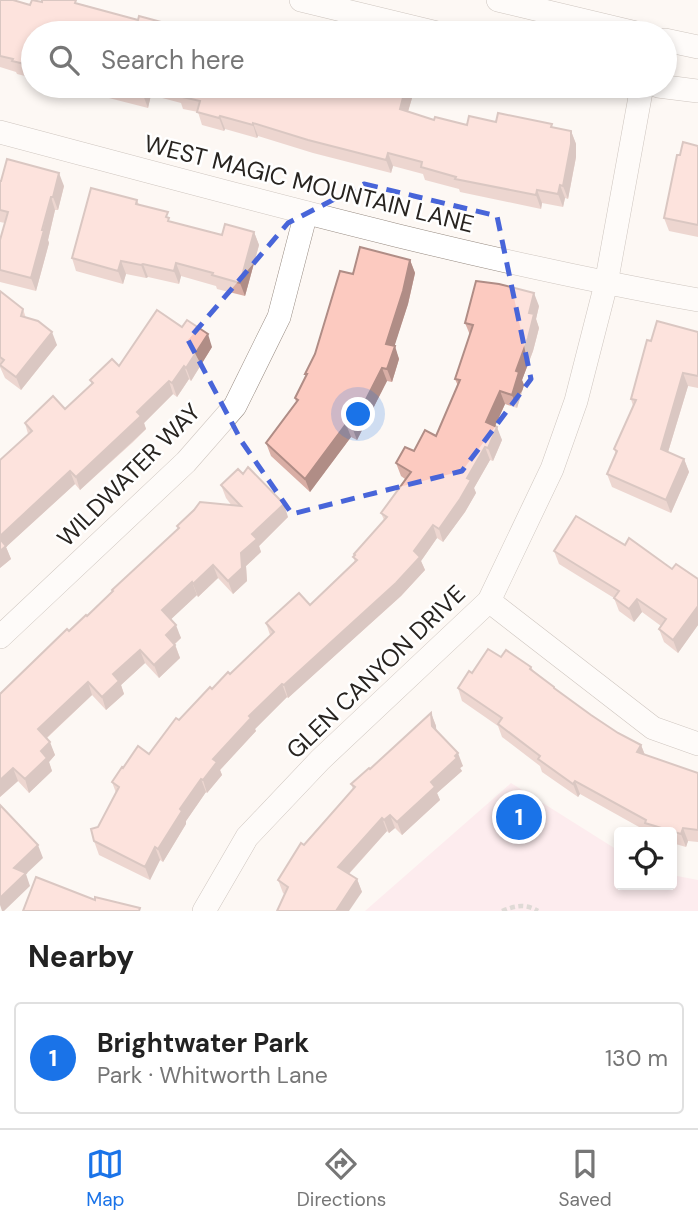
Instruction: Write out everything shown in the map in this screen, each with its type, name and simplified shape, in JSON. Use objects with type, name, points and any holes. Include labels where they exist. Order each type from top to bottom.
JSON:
[{"type":"street","points":[[301,0],[388,21]]},
{"type":"street","points":[[498,0],[586,21]]},
{"type":"street","points":[[677,43],[698,47]]},
{"type":"street","points":[[677,88],[698,91]]},
{"type":"street","name":"GLEN CANYON DRIVE","points":[[204,911],[247,837],[320,760],[489,601],[552,469],[576,401],[606,284],[640,98]]},
{"type":"street","name":"WEST MAGIC MOUNTAIN LANE","points":[[0,132],[306,213],[606,284],[698,300]]},
{"type":"street","name":"WILDWATER WAY","points":[[0,637],[186,463],[235,406],[279,317],[306,213]]},
{"type":"street","points":[[489,601],[653,728],[698,744]]},
{"type":"path","points":[[502,911],[517,905],[538,911]]},
{"type":"highlighted area","points":[[364,184],[497,216],[531,379],[462,471],[292,514],[242,442],[188,340],[288,223]]},
{"type":"shaded area","points":[[511,783],[614,848],[614,890],[677,890],[677,876],[698,880],[698,911],[365,911]]},
{"type":"building","points":[[0,0],[13,0],[30,5],[32,0],[76,0],[75,3],[138,20],[139,16],[157,21],[21,21],[21,63],[0,56]]},
{"type":"building","points":[[187,98],[403,98],[400,109],[434,120],[435,117],[467,125],[469,116],[496,122],[498,113],[552,124],[551,127],[571,131],[571,144],[563,186],[560,185],[558,194],[537,190],[536,195],[455,179],[456,177],[421,167],[422,162],[388,153],[386,160],[253,123],[197,112],[200,101]]},
{"type":"building","points":[[683,142],[698,146],[698,225],[664,218],[677,155],[680,155]]},
{"type":"building","points":[[7,159],[59,173],[31,278],[0,270],[0,240],[8,212],[0,210],[0,181]]},
{"type":"building","points":[[91,188],[137,200],[136,204],[168,212],[168,221],[222,235],[225,224],[254,232],[240,283],[176,263],[174,271],[121,261],[118,271],[72,258]]},
{"type":"building","points":[[360,247],[410,260],[386,344],[395,346],[387,369],[382,368],[352,427],[346,424],[305,479],[266,443],[298,400],[295,398],[315,354],[340,271],[353,274]]},
{"type":"building","points":[[476,281],[534,293],[529,313],[534,314],[516,371],[519,372],[512,395],[500,391],[486,422],[497,427],[488,448],[485,447],[467,478],[471,480],[460,499],[439,529],[433,525],[414,551],[420,557],[396,583],[249,716],[251,718],[213,759],[217,762],[180,809],[182,811],[158,849],[155,847],[145,867],[94,841],[91,829],[98,827],[119,787],[112,782],[138,746],[149,754],[176,718],[179,720],[210,687],[212,689],[228,672],[230,674],[274,632],[266,623],[299,593],[310,605],[357,560],[353,557],[354,554],[387,517],[381,513],[411,472],[396,463],[405,447],[414,451],[425,430],[436,436],[460,380],[455,379],[473,325],[465,323]]},
{"type":"building","points":[[0,291],[23,309],[21,316],[38,321],[52,332],[16,377],[0,365],[4,360],[0,357]]},
{"type":"building","points":[[157,310],[182,327],[187,320],[208,334],[186,368],[184,366],[172,383],[169,381],[137,412],[141,416],[76,477],[70,471],[0,536],[0,460],[32,431],[25,423],[53,396],[65,409],[93,383],[90,380],[112,359],[119,366]]},
{"type":"building","points":[[657,321],[698,332],[698,376],[683,373],[661,449],[684,459],[666,500],[607,474],[617,451],[614,449],[636,400],[631,399],[647,340],[651,341]]},
{"type":"building","points":[[248,467],[284,504],[252,534],[257,539],[241,553],[242,568],[228,581],[213,565],[193,584],[192,582],[162,610],[176,625],[166,635],[175,645],[154,665],[140,650],[113,674],[119,681],[102,697],[88,682],[38,729],[50,742],[41,751],[47,758],[25,779],[13,768],[0,780],[0,694],[67,629],[69,631],[87,616],[179,528],[177,526],[200,502],[241,506],[221,485],[238,469],[243,474]]},
{"type":"building","points":[[576,516],[625,545],[629,538],[672,569],[676,564],[698,579],[698,606],[673,640],[659,629],[666,619],[637,599],[629,609],[614,598],[619,591],[554,551]]},
{"type":"building","points":[[0,539],[6,546],[0,551]]},
{"type":"building","points":[[488,649],[501,657],[506,650],[591,715],[641,745],[637,752],[698,773],[698,830],[683,828],[681,834],[677,833],[677,827],[658,827],[645,823],[646,820],[575,781],[573,784],[538,759],[540,756],[498,724],[502,718],[458,688],[469,671],[472,673]]},
{"type":"building","points":[[431,713],[432,726],[458,753],[455,756],[457,758],[431,782],[435,787],[397,822],[390,815],[384,820],[382,818],[338,867],[357,879],[336,911],[277,911],[288,887],[278,880],[301,843],[304,845],[355,787],[351,784]]},
{"type":"building","points":[[0,805],[38,845],[14,868],[26,873],[0,898]]},
{"type":"building","points":[[36,877],[95,900],[95,897],[140,908],[139,911],[23,911]]},
{"type":"place","name":"Brightwater Park","points":[[519,817]]}]
